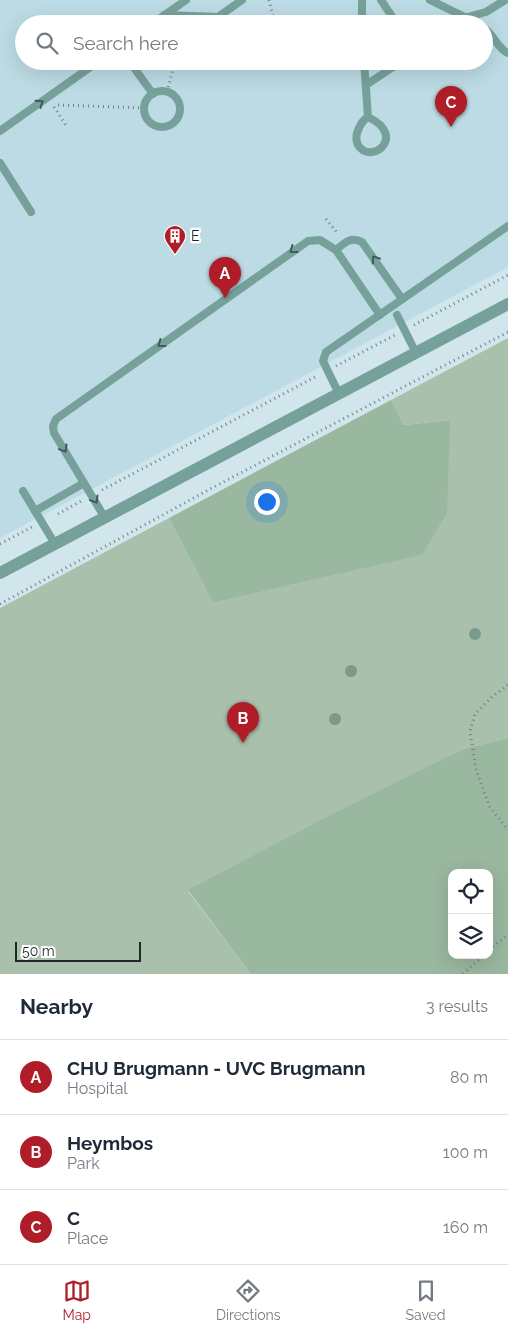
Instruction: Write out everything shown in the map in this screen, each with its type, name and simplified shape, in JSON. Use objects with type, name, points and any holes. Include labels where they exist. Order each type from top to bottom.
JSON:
[{"type":"street","points":[[0,573],[508,304]]},
{"type":"lane","points":[[221,15],[242,0]]},
{"type":"lane","points":[[362,0],[362,15]]},
{"type":"lane","points":[[381,0],[391,15]]},
{"type":"lane","points":[[430,0],[463,15]]},
{"type":"lane","points":[[475,15],[486,12],[504,0],[508,5]]},
{"type":"lane","points":[[164,15],[184,1]]},
{"type":"lane","points":[[493,36],[503,51],[508,53]]},
{"type":"lane","points":[[0,130],[86,70]]},
{"type":"lane","points":[[136,70],[153,94]]},
{"type":"lane","points":[[365,70],[368,117]]},
{"type":"lane","points":[[366,85],[388,70]]},
{"type":"lane","points":[[157,92],[168,92],[177,99],[179,105],[178,117],[175,122],[164,127],[152,124],[148,120],[144,108],[148,98],[157,92]]},
{"type":"lane","points":[[368,117],[384,128],[386,132],[384,146],[376,152],[362,149],[357,140],[356,135],[364,119],[368,117]]},
{"type":"lane","points":[[0,163],[31,212]]},
{"type":"lane","points":[[339,394],[323,361],[326,352],[508,226]]},
{"type":"lane","points":[[105,518],[54,432],[53,426],[56,419],[303,243],[314,239],[320,240],[336,250],[380,315]]},
{"type":"lane","points":[[336,250],[353,239],[362,242],[402,299]]},
{"type":"lane","points":[[397,315],[416,353]]},
{"type":"lane","points":[[35,511],[84,483]]},
{"type":"lane","points":[[22,491],[55,544]]},
{"type":"path","points":[[269,0],[273,15]]},
{"type":"path","points":[[168,92],[173,70]]},
{"type":"path","points":[[67,127],[53,105],[144,108]]},
{"type":"path","points":[[326,218],[345,243]]},
{"type":"path","points":[[0,544],[508,275]]},
{"type":"path","points":[[0,604],[212,488],[508,332]]},
{"type":"path","points":[[508,685],[492,696],[475,714],[470,731],[476,769],[484,792],[490,807],[508,830]]},
{"type":"path","points":[[493,947],[508,934]]},
{"type":"path","points":[[463,974],[480,959]]},
{"type":"shaded area","points":[[0,0],[508,0],[508,267],[0,538]]},
{"type":"green space","points":[[508,338],[508,738],[463,749],[188,891],[251,974],[0,974],[0,608],[169,518],[213,603],[421,555],[449,420],[404,425],[391,400]]},
{"type":"green space","points":[[391,400],[404,425],[450,420],[447,513],[422,555],[213,603],[169,518]]},
{"type":"green space","points":[[508,738],[508,974],[251,974],[188,890],[325,818],[463,749]]},
{"type":"place","name":"C","points":[[451,127]]},
{"type":"place","name":"E","points":[[175,255]]},
{"type":"place","name":"CHU Brugmann - UVC Brugmann","points":[[225,298]]},
{"type":"place","name":"Heymbos","points":[[243,743]]}]
